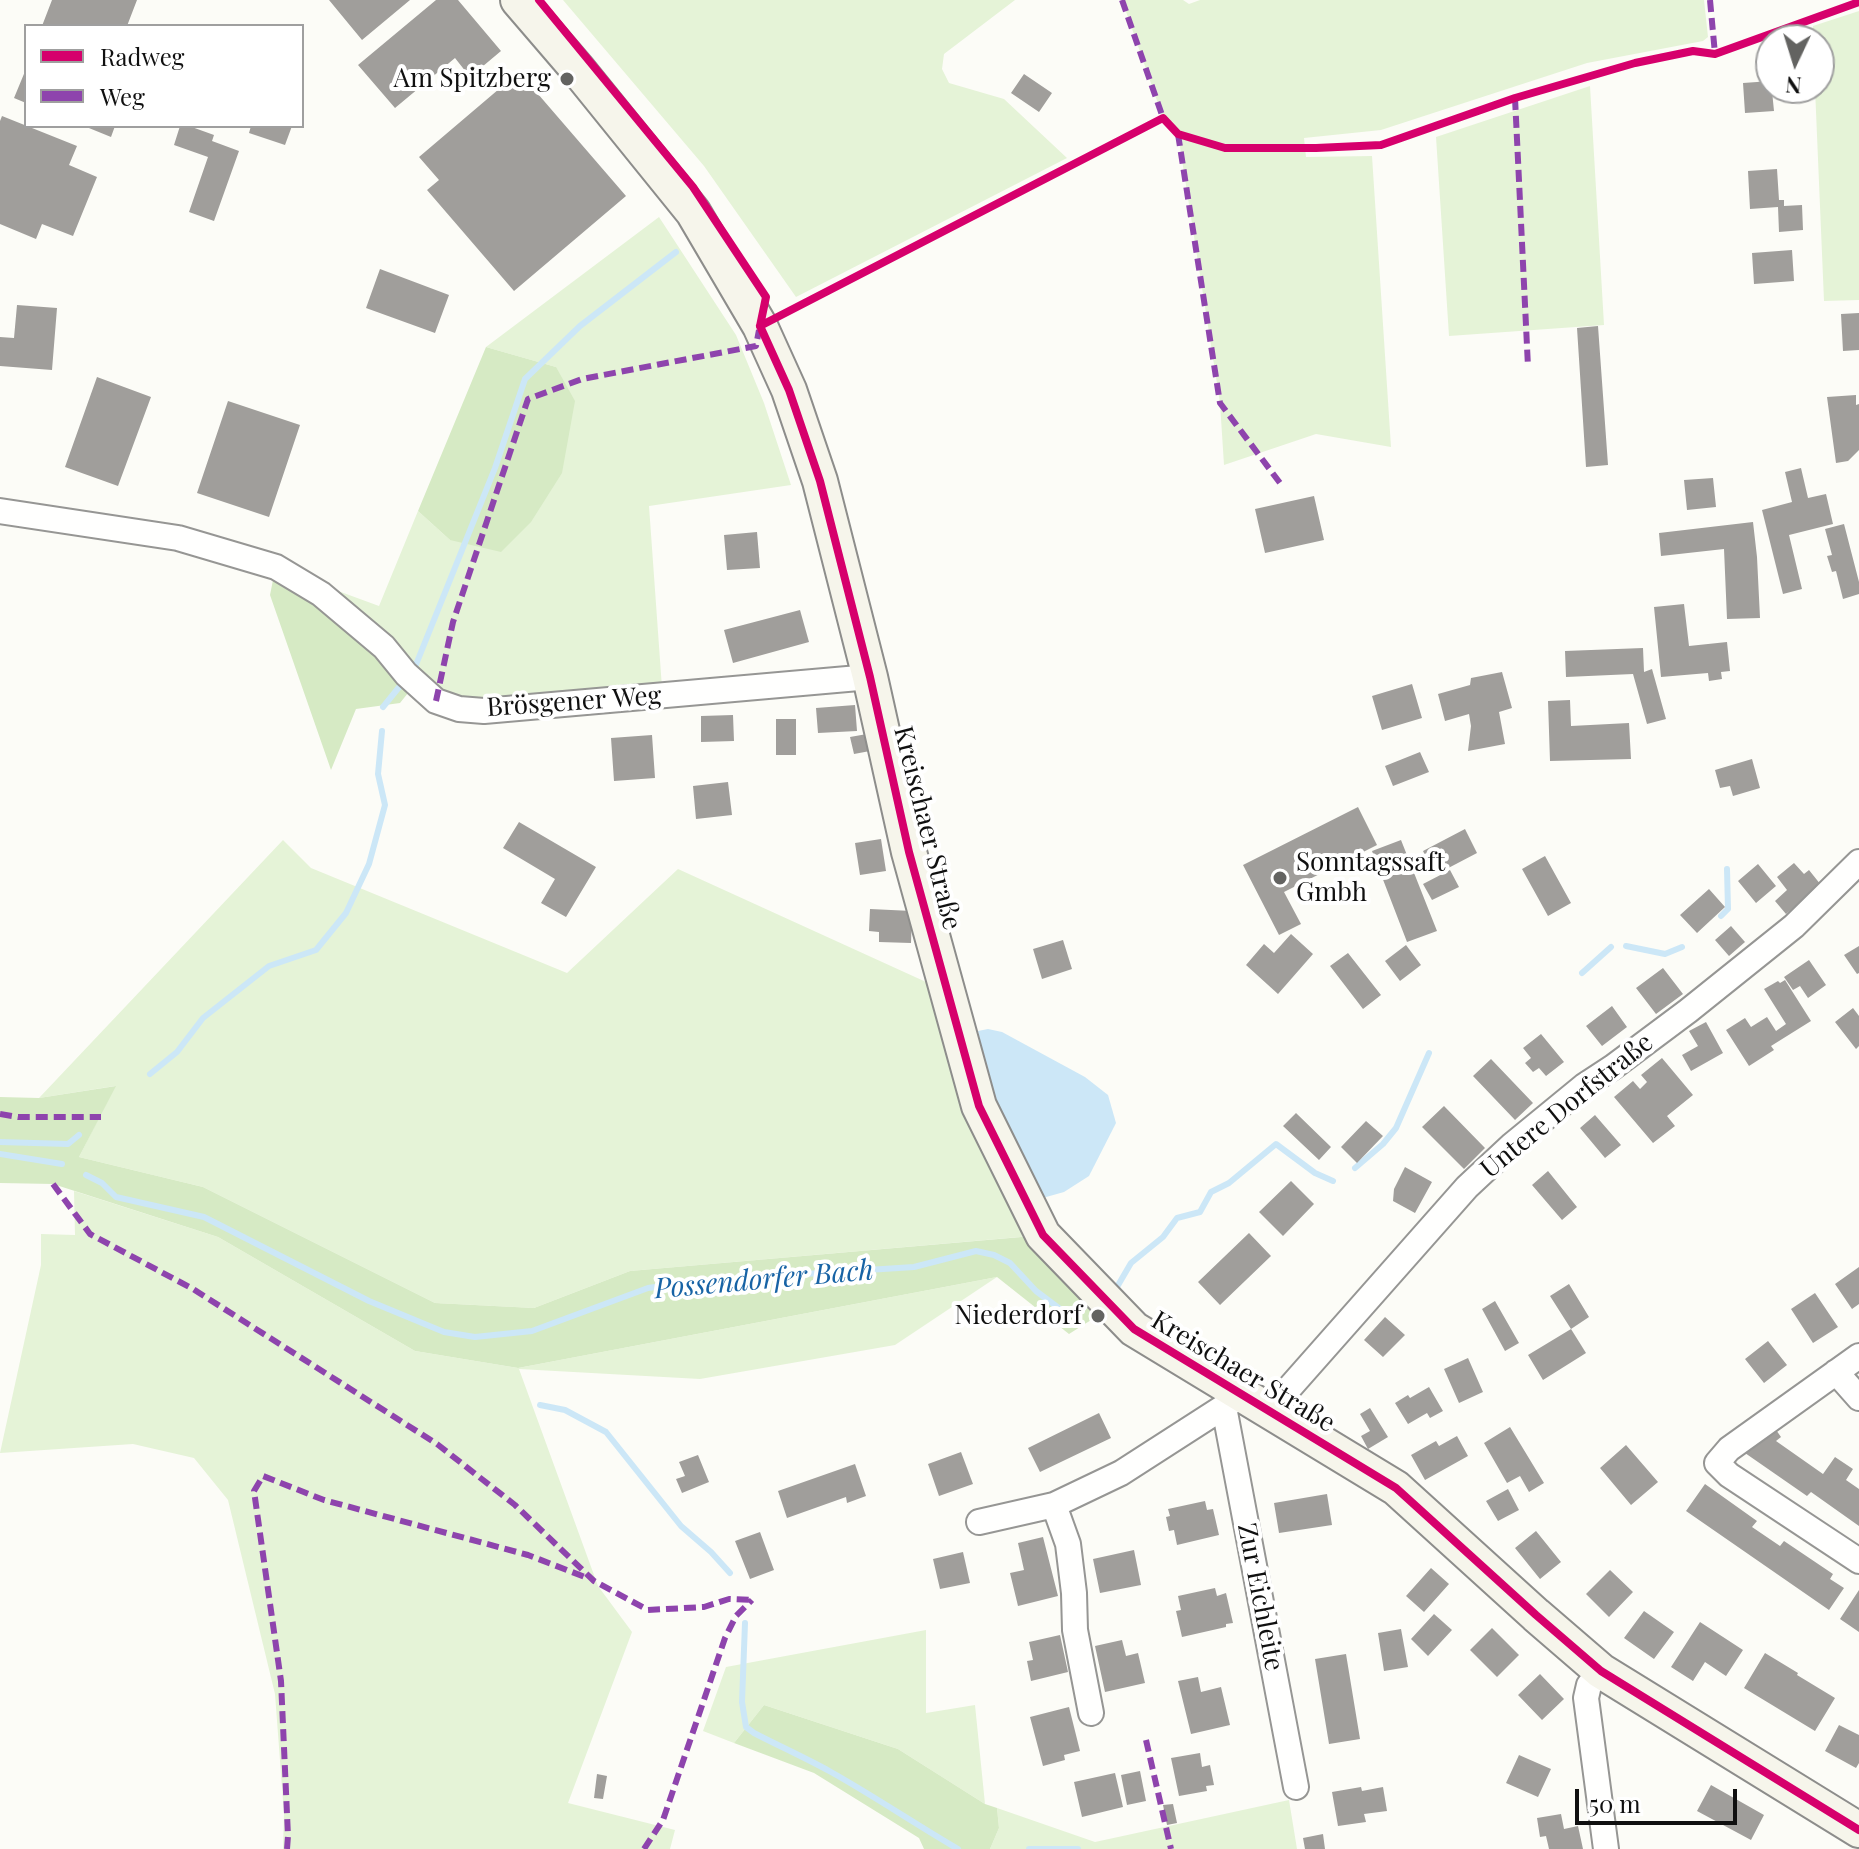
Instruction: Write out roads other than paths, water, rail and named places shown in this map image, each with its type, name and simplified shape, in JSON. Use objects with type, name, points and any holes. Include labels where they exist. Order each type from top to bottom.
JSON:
[{"type":"main road","name":"Kreischaer Straße","points":[[518,0],[693,212],[760,326],[789,390],[820,481],[870,677],[909,852],[979,1106],[1043,1235],[1134,1329],[1244,1405],[1396,1488],[1601,1671],[1859,1830]]},
{"type":"street","name":"Brösgener Weg","points":[[0,511],[178,538],[276,567],[321,594],[384,647],[406,674],[436,701],[459,709],[484,711],[870,677]]},
{"type":"street","name":"Untere Dorfstraße","points":[[1244,1405],[1512,1145],[1584,1086],[1688,1011],[1790,929],[1859,862]]},
{"type":"street","points":[[1859,1356],[1729,1449],[1717,1463],[1729,1475],[1859,1561]]},
{"type":"street","points":[[1836,1372],[1859,1398]]},
{"type":"street","points":[[979,1522],[1054,1505],[1121,1473],[1244,1405]]},
{"type":"street","name":"Zur Eichleite","points":[[1244,1405],[1296,1787]]},
{"type":"street","points":[[1054,1505],[1068,1544],[1075,1630],[1091,1713]]},
{"type":"street","points":[[1601,1671],[1589,1685],[1586,1698],[1606,1849]]},
{"type":"water","points":[[988,1029],[1002,1032],[1085,1077],[1108,1095],[1116,1123],[1089,1176],[1064,1192],[1039,1199],[1006,1133],[990,1087],[978,1031]]},
{"type":"waterway","points":[[415,667],[495,468],[525,379],[580,326],[676,252]]},
{"type":"waterway","points":[[383,707],[400,686]]},
{"type":"waterway","points":[[150,1074],[177,1052],[203,1018],[269,966],[316,950],[346,913],[369,864],[385,805],[378,774],[382,731]]},
{"type":"waterway","name":"Possendorfer Bach","points":[[1721,916],[1728,909],[1727,869]]},
{"type":"waterway","name":"Possendorfer Bach","points":[[1626,946],[1665,954],[1682,947]]},
{"type":"waterway","name":"Possendorfer Bach","points":[[1582,973],[1611,947]]},
{"type":"waterway","name":"Possendorfer Bach","points":[[1355,1168],[1396,1128],[1429,1053]]},
{"type":"waterway","points":[[0,1142],[68,1144],[79,1135]]},
{"type":"waterway","name":"Possendorfer Bach","points":[[1112,1292],[1131,1263],[1163,1237],[1177,1218],[1200,1212],[1211,1192],[1229,1183],[1276,1144],[1315,1173],[1333,1181]]},
{"type":"waterway","name":"Possendorfer Bach","points":[[0,1154],[62,1164]]},
{"type":"waterway","name":"Possendorfer Bach","points":[[86,1175],[102,1183],[116,1197],[204,1217],[369,1301],[444,1332],[475,1337],[532,1331],[648,1288],[697,1281],[914,1267],[976,1251],[1010,1263],[1036,1291],[1060,1309],[1079,1310]]},
{"type":"waterway","points":[[540,1405],[565,1410],[606,1432],[681,1526],[730,1573]]},
{"type":"waterway","points":[[745,1623],[742,1702],[746,1727],[847,1781],[958,1849]]},
{"type":"waterway","points":[[1029,1849],[1078,1849]]},
{"type":"place","name":"Am Spitzberg","points":[[567,79]]},
{"type":"place","name":"Sonntagssaft Gmbh","points":[[1280,878]]},
{"type":"place","name":"Niederdorf","points":[[1098,1316]]}]
